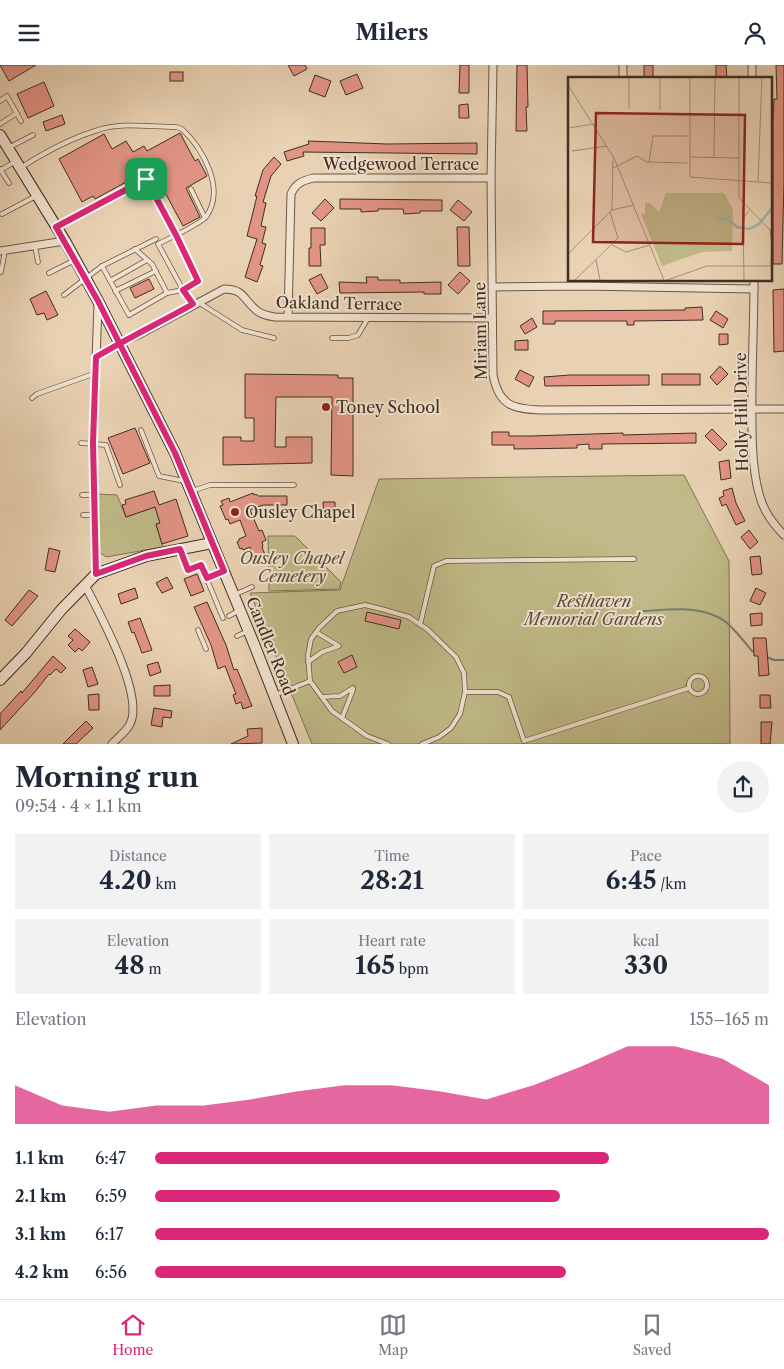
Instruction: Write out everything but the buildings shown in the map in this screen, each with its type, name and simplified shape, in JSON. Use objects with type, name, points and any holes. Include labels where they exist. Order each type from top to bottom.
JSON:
[{"type":"main road","name":"Candler Road","points":[[3,141],[86,278],[175,453],[275,695],[293,744]]},
{"type":"main road","points":[[0,680],[26,653],[60,610],[96,574],[146,556],[212,543]]},
{"type":"street","name":"Miriam Lane","points":[[493,65],[491,178],[493,375],[495,387],[500,397],[509,405],[523,409],[542,410],[784,409]]},
{"type":"street","name":"Wedgewood Terrace","points":[[288,317],[291,194],[294,187],[302,181],[313,178],[491,178]]},
{"type":"street","points":[[2,251],[65,241]]},
{"type":"street","name":"Holly Hill Drive","points":[[754,281],[752,453],[760,498],[769,516],[784,535]]},
{"type":"street","points":[[493,287],[624,284],[754,289]]},
{"type":"street","name":"Oakland Terrace","points":[[96,357],[119,343],[140,334],[224,289],[240,292],[256,310],[264,315],[288,317],[492,319]]},
{"type":"street","points":[[96,574],[94,495],[97,482],[93,443],[98,301]]},
{"type":"street","points":[[85,585],[126,673],[130,688],[132,713],[130,724],[112,744]]},
{"type":"lane","points":[[0,101],[7,96],[21,121]]},
{"type":"lane","points":[[0,124],[17,113]]},
{"type":"lane","points":[[9,183],[0,169],[18,165],[99,129],[124,126],[176,127],[186,133],[207,164],[213,180],[214,193],[205,217],[158,244],[183,290],[195,303],[242,330],[274,338]]},
{"type":"lane","points":[[3,141],[33,135]]},
{"type":"lane","points":[[56,227],[146,179],[198,281],[183,290],[167,293],[129,315],[102,266]]},
{"type":"lane","points":[[191,189],[205,217]]},
{"type":"lane","points":[[2,214],[37,196]]},
{"type":"lane","points":[[64,295],[102,266],[156,239]]},
{"type":"lane","points":[[35,246],[38,262]]},
{"type":"lane","points":[[135,249],[152,264],[167,293]]},
{"type":"lane","points":[[1,272],[2,251]]},
{"type":"lane","points":[[49,273],[76,260]]},
{"type":"lane","points":[[110,281],[148,261]]},
{"type":"lane","points":[[116,291],[156,271]]},
{"type":"lane","points":[[332,338],[348,338],[358,335],[368,318]]},
{"type":"lane","points":[[32,398],[37,394],[96,373]]},
{"type":"lane","points":[[141,430],[159,476],[189,486],[294,485]]},
{"type":"lane","points":[[81,443],[106,445],[120,485]]},
{"type":"lane","points":[[82,495],[94,495]]},
{"type":"lane","points":[[83,515],[94,515]]},
{"type":"lane","points":[[180,549],[188,570],[201,565],[223,618]]},
{"type":"lane","points":[[420,625],[434,566],[446,561],[634,559]]},
{"type":"lane","points":[[207,578],[224,571]]},
{"type":"lane","points":[[234,595],[252,587]]},
{"type":"lane","points":[[388,744],[377,742],[367,737],[332,711],[310,681],[308,655],[311,639],[337,611],[365,605],[409,617],[444,644],[456,657],[464,673],[465,692],[460,714],[452,728],[439,737],[422,744]]},
{"type":"lane","points":[[229,616],[240,610]]},
{"type":"lane","points":[[198,630],[206,649]]},
{"type":"lane","points":[[237,636],[249,631]]},
{"type":"lane","points":[[308,662],[322,652],[339,647],[316,632]]},
{"type":"lane","points":[[695,677],[703,678],[706,683],[706,689],[699,694],[693,693],[689,688],[690,680],[695,677]]},
{"type":"lane","points":[[275,695],[310,681]]},
{"type":"lane","points":[[322,697],[340,696],[353,688],[342,718]]},
{"type":"lane","points":[[465,692],[498,692],[509,697],[524,741],[689,688]]},
{"type":"green space","name":"Resthaven Memorial Gardens","points":[[684,475],[729,561],[730,744],[312,744],[250,593],[340,590],[379,479]]},
{"type":"green space","points":[[97,494],[117,495],[126,517],[155,507],[160,523],[156,525],[163,547],[106,557],[99,552]]},
{"type":"green space","name":"Ousley Chapel Cemetery","points":[[268,536],[295,536],[341,582],[339,589],[269,591]]},
{"type":"waterway","points":[[642,611],[686,609],[717,616],[726,622],[752,651],[756,652]]},
{"type":"waterway","points":[[767,657],[774,660],[784,660]]},
{"type":"place","name":"Toney School","points":[[326,407]]},
{"type":"place","name":"Ousley Chapel","points":[[235,512]]},
{"type":"route","points":[[146,179],[56,227],[98,301],[119,343],[175,453],[224,571],[207,578],[201,565],[188,570],[180,549],[146,556],[96,574],[93,443],[96,357],[119,343],[140,334],[193,304],[183,290],[198,281],[146,179]]}]
